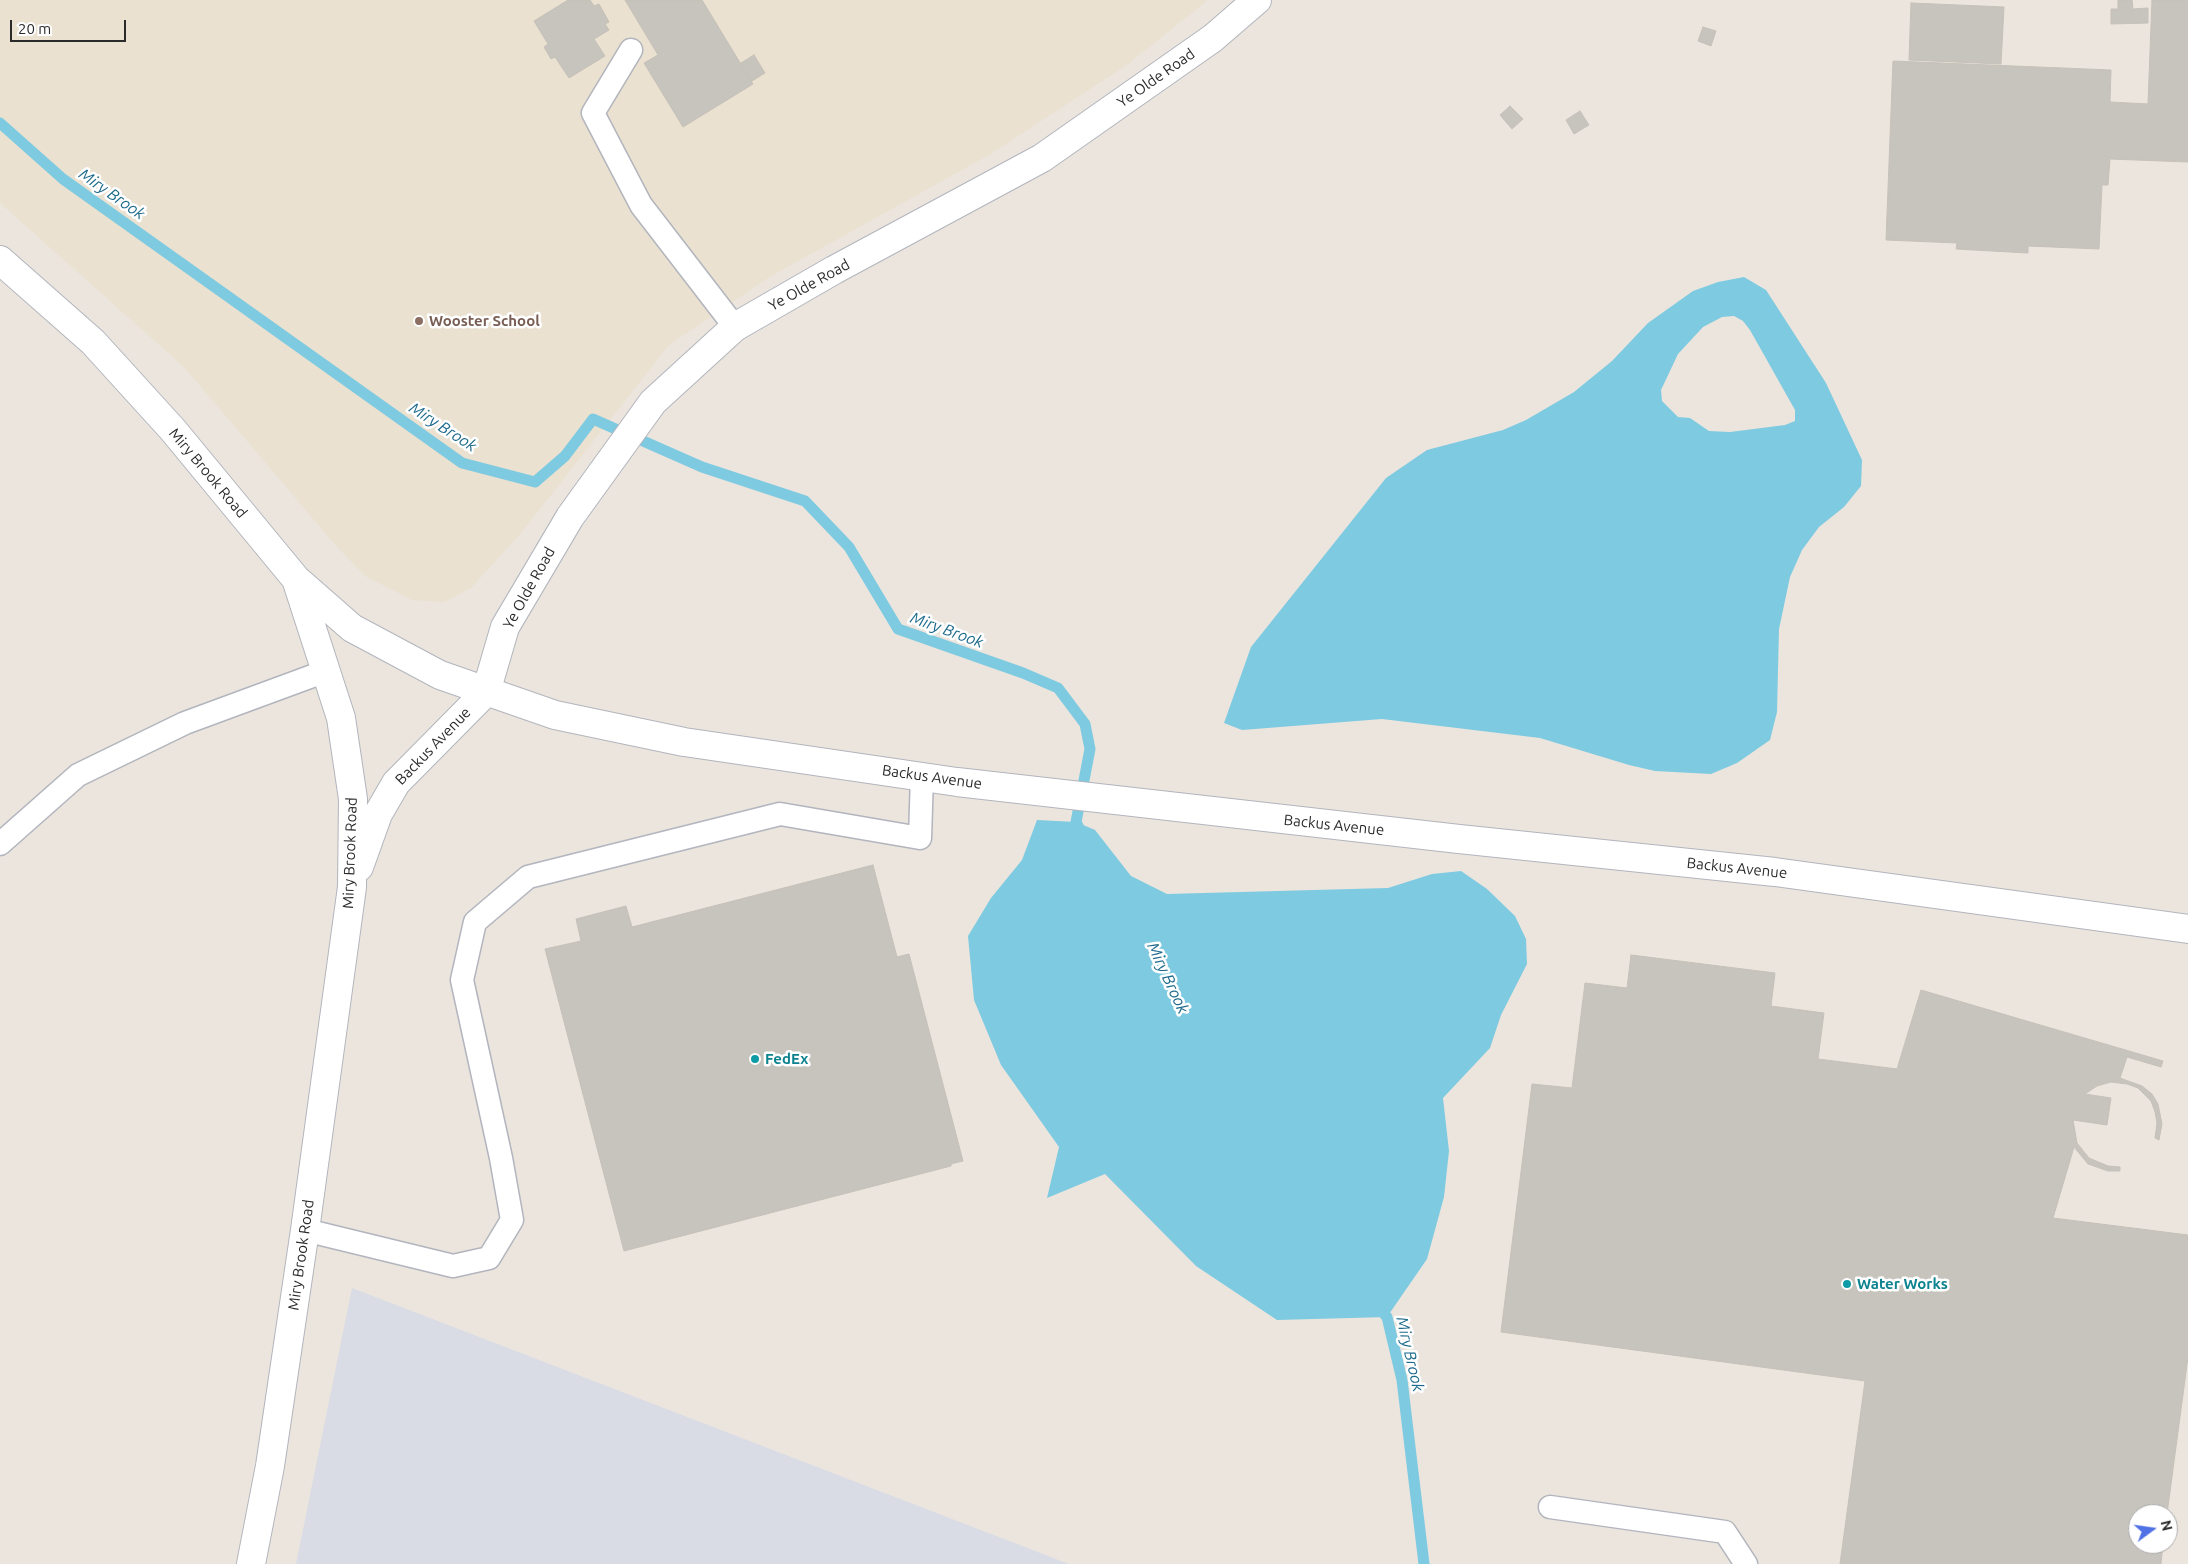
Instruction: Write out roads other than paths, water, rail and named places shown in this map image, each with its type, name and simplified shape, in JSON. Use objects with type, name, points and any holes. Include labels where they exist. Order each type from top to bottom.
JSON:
[{"type":"main road","name":"Ye Olde Road","points":[[486,692],[505,627],[570,517],[653,402],[735,327],[834,270],[1042,158],[1213,38],[1257,0]]},
{"type":"main road","name":"Miry Brook Road","points":[[0,260],[99,350],[173,430],[296,579],[341,718],[354,799],[352,887],[305,1230],[270,1466],[251,1564]]},
{"type":"main road","name":"Backus Avenue","points":[[296,579],[352,628],[440,675],[555,715],[684,742],[1055,793],[1775,872],[2188,929]]},
{"type":"main road","name":"Backus Avenue","points":[[352,887],[378,814],[396,783],[486,692]]},
{"type":"lane","points":[[631,50],[593,113],[641,205],[735,327]]},
{"type":"lane","points":[[0,844],[78,775],[185,723],[326,671]]},
{"type":"lane","points":[[305,1230],[453,1266],[489,1258],[512,1220],[502,1158],[462,980],[475,922],[528,877],[780,814],[920,838],[922,776]]},
{"type":"lane","points":[[1550,1507],[1725,1532],[1746,1564]]},
{"type":"water","points":[[1744,277],[1766,290],[1826,383],[1862,460],[1861,486],[1844,507],[1819,527],[1802,550],[1790,577],[1779,629],[1777,712],[1770,740],[1737,763],[1711,774],[1655,771],[1540,738],[1382,719],[1242,730],[1224,723],[1251,647],[1386,478],[1427,450],[1503,430],[1526,420],[1574,392],[1612,361],[1648,323],[1693,291],[1718,282]],"holes":[[[1734,316],[1743,321],[1750,330],[1795,410],[1795,421],[1785,425],[1730,432],[1709,431],[1690,418],[1678,417],[1662,401],[1661,390],[1678,354],[1703,327],[1722,317]]]},
{"type":"water","points":[[1037,820],[1076,822],[1095,830],[1131,876],[1167,894],[1388,888],[1432,874],[1461,871],[1487,889],[1515,916],[1526,939],[1527,964],[1501,1015],[1490,1048],[1443,1098],[1449,1151],[1444,1197],[1427,1259],[1387,1317],[1277,1320],[1196,1266],[1105,1174],[1047,1198],[1059,1147],[1001,1065],[974,1000],[968,936],[991,898],[1022,860]]},
{"type":"waterway","name":"Miry Brook","points":[[0,123],[63,179],[462,463],[535,482],[565,456],[593,419],[702,467],[805,501],[849,547],[898,629],[1023,673],[1058,688],[1085,724],[1090,749],[1076,822],[1082,834]]},
{"type":"waterway","name":"Miry Brook","points":[[1377,1306],[1387,1317],[1402,1380],[1424,1564]]},
{"type":"place","name":"Wooster School","points":[[419,321]]},
{"type":"place","name":"FedEx","points":[[755,1059]]},
{"type":"place","name":"Water Works","points":[[1847,1284]]}]
